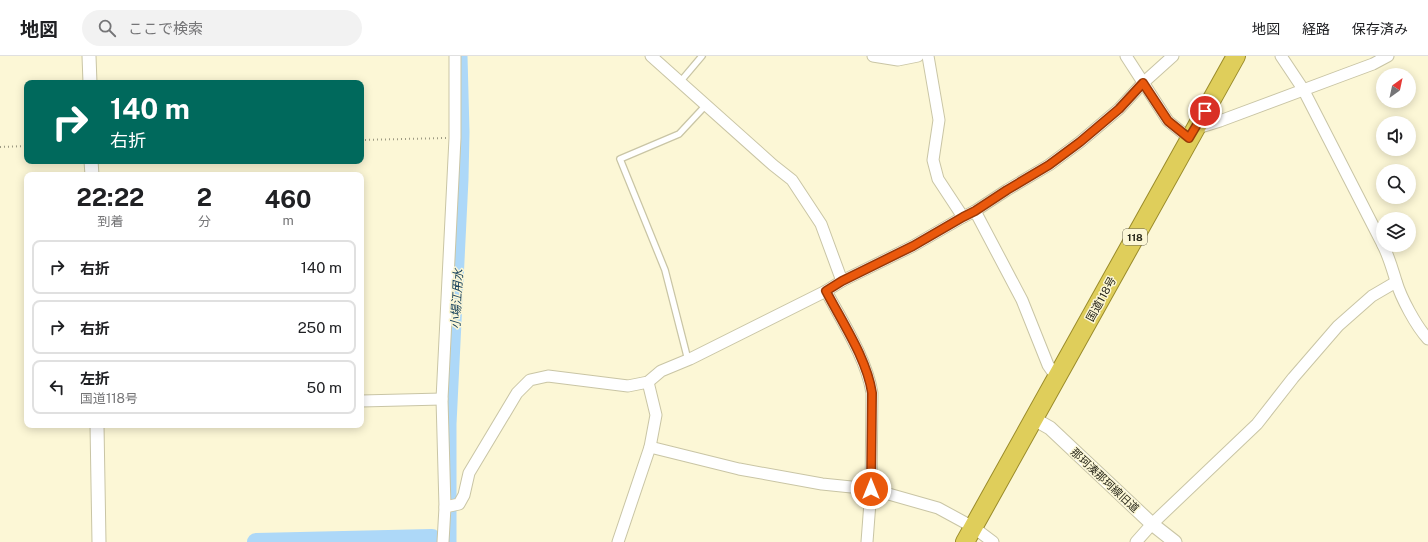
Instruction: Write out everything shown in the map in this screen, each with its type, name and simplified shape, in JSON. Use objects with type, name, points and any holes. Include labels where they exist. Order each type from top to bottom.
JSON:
[{"type":"highway","name":"国道118号","points":[[969,534],[1236,56]]},
{"type":"street","points":[[89,56],[90,80]]},
{"type":"street","points":[[443,542],[451,506],[442,399],[455,138],[455,56]]},
{"type":"street","points":[[651,56],[774,166],[792,180],[821,224],[842,281]]},
{"type":"street","points":[[874,56],[898,60],[918,56]]},
{"type":"street","points":[[928,56],[939,120],[933,160],[938,179],[963,217]]},
{"type":"street","points":[[1126,56],[1168,121],[1194,131],[1303,89],[1360,69],[1388,56]]},
{"type":"street","points":[[451,506],[464,494],[469,473],[517,393],[530,380],[548,376],[628,386],[648,382],[661,371],[688,360],[826,291],[842,281],[913,246],[975,211],[1049,165],[1080,142],[1119,109],[1143,83],[1173,56]]},
{"type":"street","points":[[1281,56],[1303,89],[1376,231]]},
{"type":"street","points":[[975,211],[1022,300],[1048,365],[1057,378]]},
{"type":"street","points":[[1386,252],[1396,282],[1413,318],[1428,338]]},
{"type":"street","points":[[1136,542],[1152,524],[1257,424],[1293,378],[1338,326],[1372,296],[1396,282]]},
{"type":"street","points":[[826,291],[863,362],[870,379],[872,393],[871,489],[867,542]]},
{"type":"street","points":[[618,542],[650,447],[656,415],[648,382]]},
{"type":"street","points":[[364,401],[442,399]]},
{"type":"street","name":"那珂湊那珂線旧道","points":[[1034,419],[1050,428],[1152,524],[1175,542]]},
{"type":"street","points":[[97,428],[99,542]]},
{"type":"street","points":[[650,447],[739,469],[822,484],[871,489],[938,508],[969,534],[993,542]]},
{"type":"lane","points":[[680,82],[702,56]]},
{"type":"lane","points":[[688,360],[664,270],[620,159],[679,134],[706,105]]},
{"type":"path","points":[[364,140],[455,138]]},
{"type":"path","points":[[0,147],[24,146]]},
{"type":"waterway","name":"小場江用水","points":[[451,542],[451,424],[463,179],[464,132],[462,56]]},
{"type":"waterway","points":[[256,542],[432,538]]},
{"type":"route","points":[[871,489],[872,393],[870,379],[863,362],[826,291],[842,281],[913,246],[975,211],[1049,165],[1080,142],[1119,109],[1143,83],[1168,121],[1189,138],[1205,111]]}]
